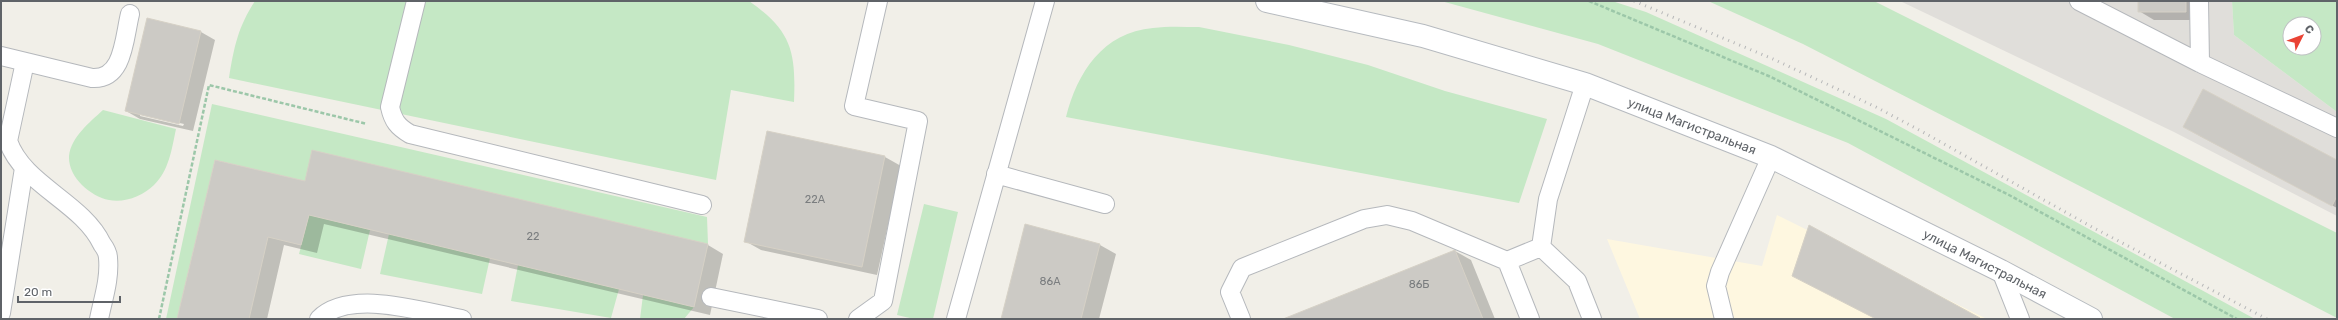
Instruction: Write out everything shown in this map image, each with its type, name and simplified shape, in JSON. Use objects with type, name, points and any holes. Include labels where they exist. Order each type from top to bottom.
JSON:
[{"type":"main road","name":"улица Магистральная","points":[[1267,1],[1423,36],[1585,84],[1771,157],[2001,271],[2091,319]]},
{"type":"lane","points":[[416,1],[390,108],[392,118],[399,128],[410,134],[702,205]]},
{"type":"lane","points":[[858,319],[883,301],[918,121],[854,106],[878,1]]},
{"type":"lane","points":[[956,319],[1046,1]]},
{"type":"lane","points":[[2199,1],[2200,63]]},
{"type":"lane","points":[[2086,3],[2200,63],[2337,128]]},
{"type":"lane","points":[[1,56],[92,78],[103,79],[111,74],[118,64],[130,14]]},
{"type":"lane","points":[[25,62],[8,141],[12,154],[24,168],[83,218],[98,234],[108,256],[107,281],[99,319]]},
{"type":"lane","points":[[1542,247],[1548,199],[1585,84]]},
{"type":"lane","points":[[1724,319],[1716,286],[1720,272],[1771,157]]},
{"type":"lane","points":[[1,313],[24,168]]},
{"type":"lane","points":[[996,174],[1105,204]]},
{"type":"lane","points":[[1241,319],[1230,292],[1242,268],[1364,219],[1387,214],[1412,221],[1507,261],[1542,247]]},
{"type":"lane","points":[[1542,247],[1577,281],[1592,319]]},
{"type":"lane","points":[[1507,261],[1530,319]]},
{"type":"lane","points":[[2001,271],[2020,319]]},
{"type":"lane","points":[[711,297],[818,319]]},
{"type":"lane","points":[[319,319],[335,308],[365,302],[462,319]]},
{"type":"path","points":[[1589,1],[1771,77],[2009,195],[2237,319]]},
{"type":"path","points":[[158,319],[209,85],[372,125],[392,118]]},
{"type":"shaded area","points":[[1900,1],[2232,1],[2234,35],[2337,112],[2337,216],[2174,132]]},
{"type":"shaded area","points":[[1777,215],[1987,319],[1640,319],[1607,239],[1762,266]]},
{"type":"green space","points":[[255,1],[749,1],[774,22],[783,33],[788,44],[794,69],[794,102],[731,90],[716,180],[229,78],[233,57],[244,20]]},
{"type":"green space","points":[[1441,1],[1612,1],[1646,12],[1886,119],[2255,319],[2175,319],[1848,143],[1598,44]]},
{"type":"green space","points":[[1708,1],[1874,1],[2337,233],[2337,318],[1803,44]]},
{"type":"green space","points":[[2232,1],[2337,1],[2337,112],[2234,35]]},
{"type":"green space","points":[[1164,27],[1199,27],[1289,45],[1368,65],[1445,91],[1547,119],[1519,203],[1066,117],[1077,85],[1085,71],[1106,46],[1120,37],[1135,31]]},
{"type":"green space","points":[[212,104],[707,217],[708,244],[305,181],[215,160],[177,319],[166,319]]},
{"type":"green space","points":[[103,110],[176,129],[169,159],[163,173],[150,189],[133,198],[115,201],[102,198],[88,190],[76,178],[72,171],[69,156],[73,142],[82,130]]},
{"type":"green space","points":[[924,204],[958,212],[933,319],[914,319],[897,315]]},
{"type":"green space","points":[[309,215],[370,230],[361,269],[299,254]]},
{"type":"green space","points":[[389,234],[490,258],[482,294],[380,274]]},
{"type":"green space","points":[[518,265],[619,289],[611,318],[511,301]]},
{"type":"green space","points":[[643,295],[694,307],[684,319],[640,319]]},
{"type":"building","points":[[2138,1],[2186,1],[2186,12],[2138,12]]},
{"type":"building","points":[[147,18],[201,31],[179,124],[125,111]]},
{"type":"building","points":[[2203,89],[2337,160],[2337,196],[2332,206],[2183,127]]},
{"type":"building","points":[[767,131],[885,156],[862,267],[744,242]]},
{"type":"building","points":[[312,150],[708,244],[694,307],[309,215],[301,245],[268,237],[249,319],[177,319],[215,160],[305,181]]},
{"type":"building","points":[[1025,224],[1100,244],[1081,319],[1001,319]]},
{"type":"building","points":[[1809,225],[1981,319],[1876,319],[1792,276]]},
{"type":"building","points":[[1455,250],[1483,319],[1283,319]]},
{"type":"railway","points":[[1634,1],[1773,59],[1876,107],[2092,227],[2267,319]]}]
